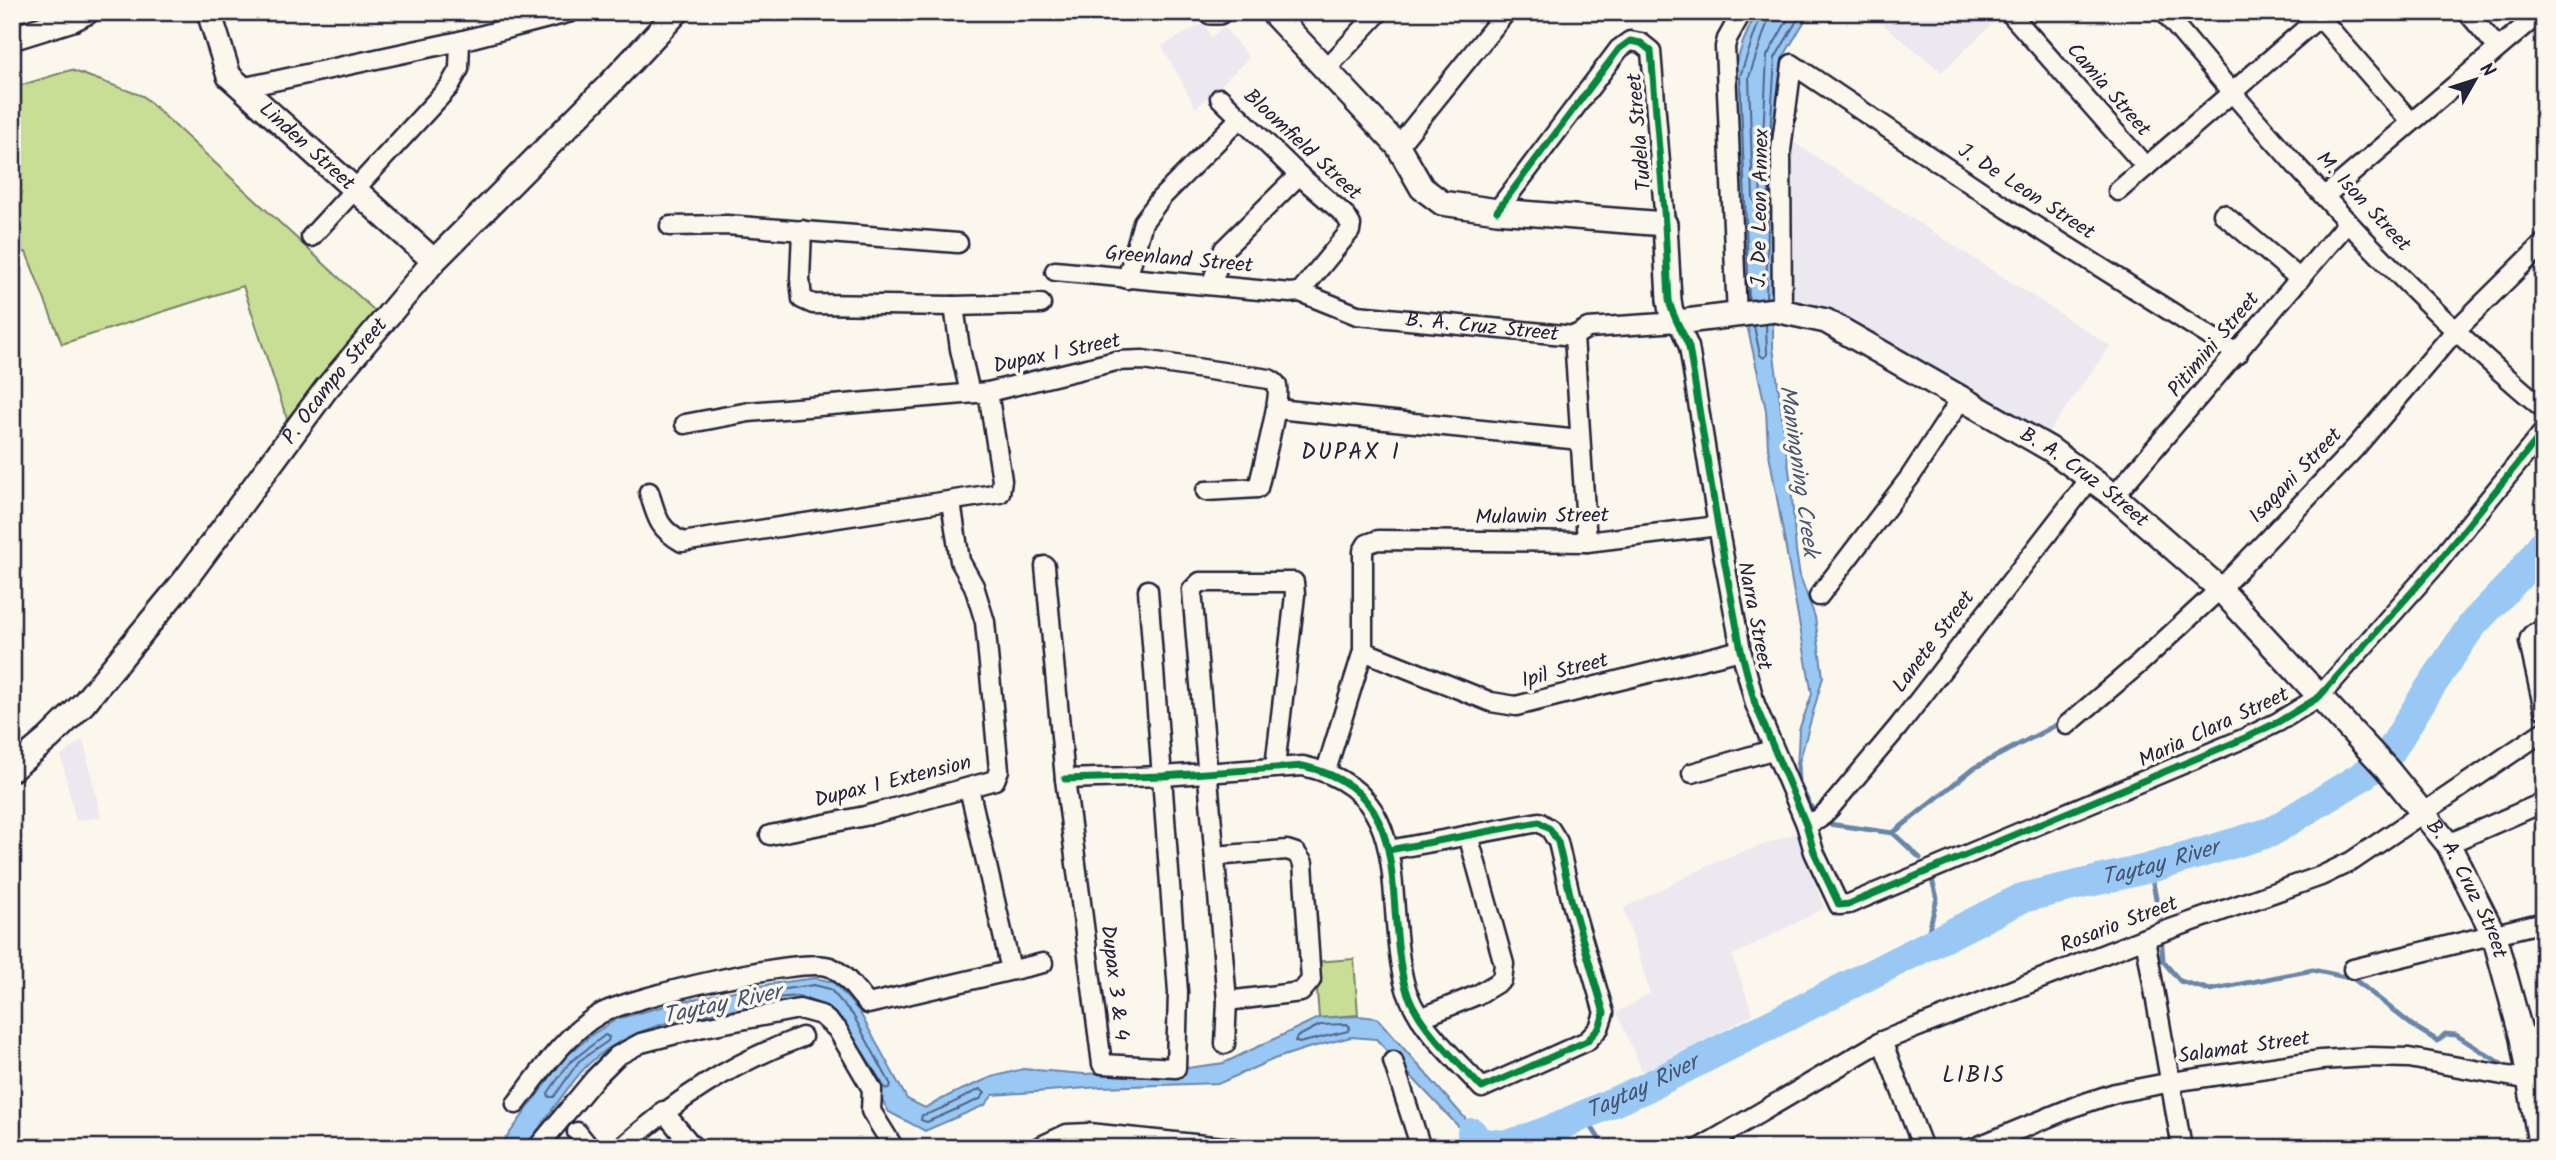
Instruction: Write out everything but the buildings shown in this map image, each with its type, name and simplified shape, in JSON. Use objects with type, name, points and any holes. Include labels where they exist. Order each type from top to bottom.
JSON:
[{"type":"street","points":[[12,38],[87,12]]},
{"type":"street","name":"Linden Street","points":[[209,12],[229,76],[434,261]]},
{"type":"street","points":[[241,88],[460,41],[571,12]]},
{"type":"street","name":"P. Ocampo Street","points":[[12,769],[49,738],[84,703],[186,580],[326,389],[434,261],[609,86],[677,12]]},
{"type":"street","points":[[1211,12],[1219,12]]},
{"type":"street","points":[[1272,12],[1398,146],[1422,188],[1441,204],[1665,224]]},
{"type":"street","points":[[1326,69],[1378,12]]},
{"type":"street","points":[[1398,146],[1506,12]]},
{"type":"street","points":[[1739,315],[1726,47],[1727,39],[1742,12]]},
{"type":"street","name":"Camia Street","points":[[2009,12],[2146,167]]},
{"type":"street","name":"M. Ison Street","points":[[2164,12],[2231,92],[2348,222],[2503,375],[2544,409]]},
{"type":"street","points":[[2467,12],[2498,48]]},
{"type":"street","points":[[2325,196],[2541,12]]},
{"type":"street","points":[[2118,191],[2320,14],[2411,122]]},
{"type":"street","points":[[311,237],[449,87],[458,69],[460,41]]},
{"type":"street","name":"Tudela Street","points":[[1497,211],[1619,49],[1630,41],[1641,43],[1651,51],[1669,300],[1671,312],[1678,322]]},
{"type":"street","name":"J. De Leon Annex","points":[[1779,311],[1781,150],[1792,64]]},
{"type":"street","name":"J. De Leon Street","points":[[1792,64],[2008,209],[2238,354]]},
{"type":"street","name":"Bloomfield Street","points":[[1220,99],[1345,215],[1351,225],[1350,231],[1300,292]]},
{"type":"street","points":[[1127,279],[1143,222],[1161,198],[1240,118]]},
{"type":"street","points":[[1211,285],[1224,249],[1299,175]]},
{"type":"street","points":[[2223,214],[2300,279]]},
{"type":"street","name":"Pitimini Street","points":[[2114,496],[2348,222]]},
{"type":"street","points":[[670,226],[727,225],[958,243]]},
{"type":"street","points":[[802,230],[802,299],[813,304],[1041,304]]},
{"type":"street","name":"Isagani Street","points":[[2067,725],[2140,663],[2220,589],[2356,447],[2456,330],[2544,243]]},
{"type":"street","name":"Greenland Street","points":[[1055,271],[1300,292]]},
{"type":"street","name":"B. A. Cruz Street","points":[[1300,292],[1357,314],[1574,336],[1588,328],[1779,311],[1826,321],[2050,449],[2114,496],[2220,589],[2381,763],[2448,844],[2494,935],[2533,1037],[2530,1080],[2541,1148]]},
{"type":"street","points":[[649,492],[657,519],[666,533],[682,542],[1000,493],[1002,480],[979,392],[960,349],[954,306]]},
{"type":"street","name":"Narra Street","points":[[1678,322],[1689,347],[1718,526],[1741,650],[1755,704],[1772,750],[1819,817],[1814,852],[1839,905]]},
{"type":"street","points":[[1574,336],[1587,542]]},
{"type":"street","name":"Dupax I Street","points":[[685,424],[750,412],[979,392],[1116,361],[1143,360],[1269,379],[1278,386],[1277,409]]},
{"type":"street","points":[[1819,596],[1910,477],[1961,399]]},
{"type":"street","points":[[1206,491],[1258,488],[1277,409],[1580,440]]},
{"type":"street","name":"Maria Clara Street","points":[[1839,905],[1862,899],[2245,738],[2319,697],[2433,568],[2544,431]]},
{"type":"street","name":"Lanete Street","points":[[1819,817],[1898,727],[2090,479]]},
{"type":"street","name":"Dupax 1 Extension","points":[[771,835],[865,816],[995,780],[999,770],[985,622],[974,586],[960,561],[951,502]]},
{"type":"street","name":"Mulawin Street","points":[[1363,651],[1363,551],[1367,544],[1378,540],[1587,542],[1718,526]]},
{"type":"street","name":"Dupax 3 & 4","points":[[1045,566],[1065,779],[1101,1064],[1176,1068],[1178,992],[1148,590]]},
{"type":"street","points":[[1225,1044],[1227,1001],[1192,590],[1200,582],[1294,582],[1295,595],[1275,767]]},
{"type":"street","points":[[2544,631],[2535,632],[2530,636],[2529,642],[2544,710]]},
{"type":"street","name":"Ipil Street","points":[[1363,651],[1491,702],[1516,706],[1741,650]]},
{"type":"street","points":[[1326,771],[1363,651]]},
{"type":"street","name":"Rosario Street","points":[[1700,1148],[1882,1041],[2152,935],[2321,876],[2352,861],[2544,731]]},
{"type":"street","points":[[1692,773],[1772,750]]},
{"type":"street","points":[[1065,779],[1163,776],[1303,766],[1326,771],[1364,795],[1377,815],[1389,850],[1404,983],[1420,1018],[1482,1088],[1587,1041],[1599,1028],[1604,1013],[1572,903],[1558,842],[1550,830],[1539,821],[1389,850]]},
{"type":"street","points":[[969,788],[1011,970]]},
{"type":"street","points":[[2448,844],[2544,802]]},
{"type":"street","points":[[1420,1018],[1477,995],[1502,980],[1504,964],[1468,835]]},
{"type":"street","points":[[1215,856],[1287,850],[1296,853],[1303,863],[1311,980],[1300,992],[1227,1001]]},
{"type":"street","points":[[2353,969],[2544,922]]},
{"type":"street","points":[[2152,935],[2182,1148]]},
{"type":"street","points":[[516,1104],[575,1033],[599,1014],[664,992],[785,967],[816,964],[829,966],[838,972],[868,1004],[1043,963]]},
{"type":"street","points":[[537,1148],[595,1078],[617,1056],[641,1043],[699,1028],[799,1009],[821,1014],[837,1030],[872,1089],[871,1111],[894,1148]]},
{"type":"street","points":[[621,1148],[663,1111],[728,1069],[762,1051],[802,1037]]},
{"type":"street","points":[[1882,1041],[1923,1148]]},
{"type":"street","name":"Salamat Street","points":[[1974,1148],[2115,1093],[2321,1060],[2409,1058],[2530,1080]]},
{"type":"street","points":[[1393,1061],[1421,1148]]},
{"type":"street","points":[[663,1111],[694,1148]]},
{"type":"street","points":[[577,1132],[590,1148]]},
{"type":"street","points":[[1037,1148],[1066,1134],[1089,1133],[1233,1148]]},
{"type":"shaded area","points":[[1868,12],[1997,12],[2000,16],[1942,72]]},
{"type":"shaded area","points":[[1204,23],[1211,37],[1224,27],[1249,58],[1196,108],[1162,46]]},
{"type":"shaded area","points":[[1787,138],[2110,346],[2046,436],[1786,303]]},
{"type":"shaded area","points":[[83,739],[101,817],[76,821],[61,756]]},
{"type":"shaded area","points":[[1797,833],[1824,908],[1732,956],[1753,1014],[1644,1075],[1617,1013],[1650,993],[1624,908],[1720,860]]},
{"type":"green space","points":[[71,70],[143,96],[375,311],[287,419],[243,286],[62,344],[26,252],[12,254],[12,88]]},
{"type":"green space","points":[[12,695],[22,744],[12,749]]},
{"type":"green space","points":[[1354,959],[1358,1015],[1319,1018],[1315,962]]},
{"type":"water","points":[[1756,12],[1810,12],[1782,59],[1773,302],[1773,347],[1791,485],[1796,551],[1800,576],[1815,617],[1823,677],[1797,770],[1799,730],[1812,694],[1768,448],[1766,410],[1741,298],[1733,75]]},
{"type":"water","points":[[815,978],[833,982],[859,1011],[907,1099],[925,1108],[992,1077],[1023,1069],[1085,1074],[1180,1069],[1224,1063],[1318,1018],[1358,1016],[1377,1018],[1477,1132],[1490,1141],[1508,1145],[1494,1147],[1475,1144],[1376,1039],[1351,1037],[1274,1059],[1220,1083],[1100,1087],[993,1095],[985,1105],[925,1131],[889,1112],[851,1046],[797,1002],[682,1019],[627,1038],[603,1052],[582,1071],[524,1148],[499,1148],[564,1058],[593,1034],[617,1019],[683,1001]]},
{"type":"waterway","name":"Taytay River","points":[[1472,1133],[1480,1143],[1508,1145],[1548,1131],[1645,1088],[2022,898],[2150,868],[2271,832],[2362,776],[2389,754],[2472,625],[2518,577],[2544,542]]},
{"type":"waterway","points":[[1893,833],[1974,768],[2058,724]]},
{"type":"waterway","name":"Maningning Creek","points":[[1798,764],[1799,783],[1810,806],[1829,824],[1893,833],[1920,858]]},
{"type":"waterway","points":[[2150,868],[2160,919],[2163,961],[2180,981],[2210,990],[2313,970],[2354,979],[2413,1026],[2438,1041],[2445,1034],[2456,1035],[2511,1070]]},
{"type":"waterway","name":"Maningning Creek","points":[[1925,946],[1937,898],[1931,876]]},
{"type":"waterway","points":[[1584,1115],[1605,1148]]},
{"type":"cycle path","points":[[1497,211],[1619,49],[1630,41],[1641,43],[1651,51],[1669,300],[1689,347],[1741,650],[1755,704],[1806,824],[1814,852],[1839,905],[1849,904],[2245,738],[2319,697],[2433,568],[2544,431]]},
{"type":"cycle path","points":[[1065,779],[1163,776],[1303,766],[1339,779],[1364,798],[1380,823],[1388,851],[1398,949],[1409,997],[1416,1012],[1436,1039],[1482,1088],[1587,1041],[1599,1028],[1604,1013],[1572,903],[1558,842],[1550,829],[1539,822],[1389,850]]},
{"type":"district","name":"DUPAX I","points":[[1351,453]]},
{"type":"district","name":"LIBIS","points":[[1974,1076]]}]
